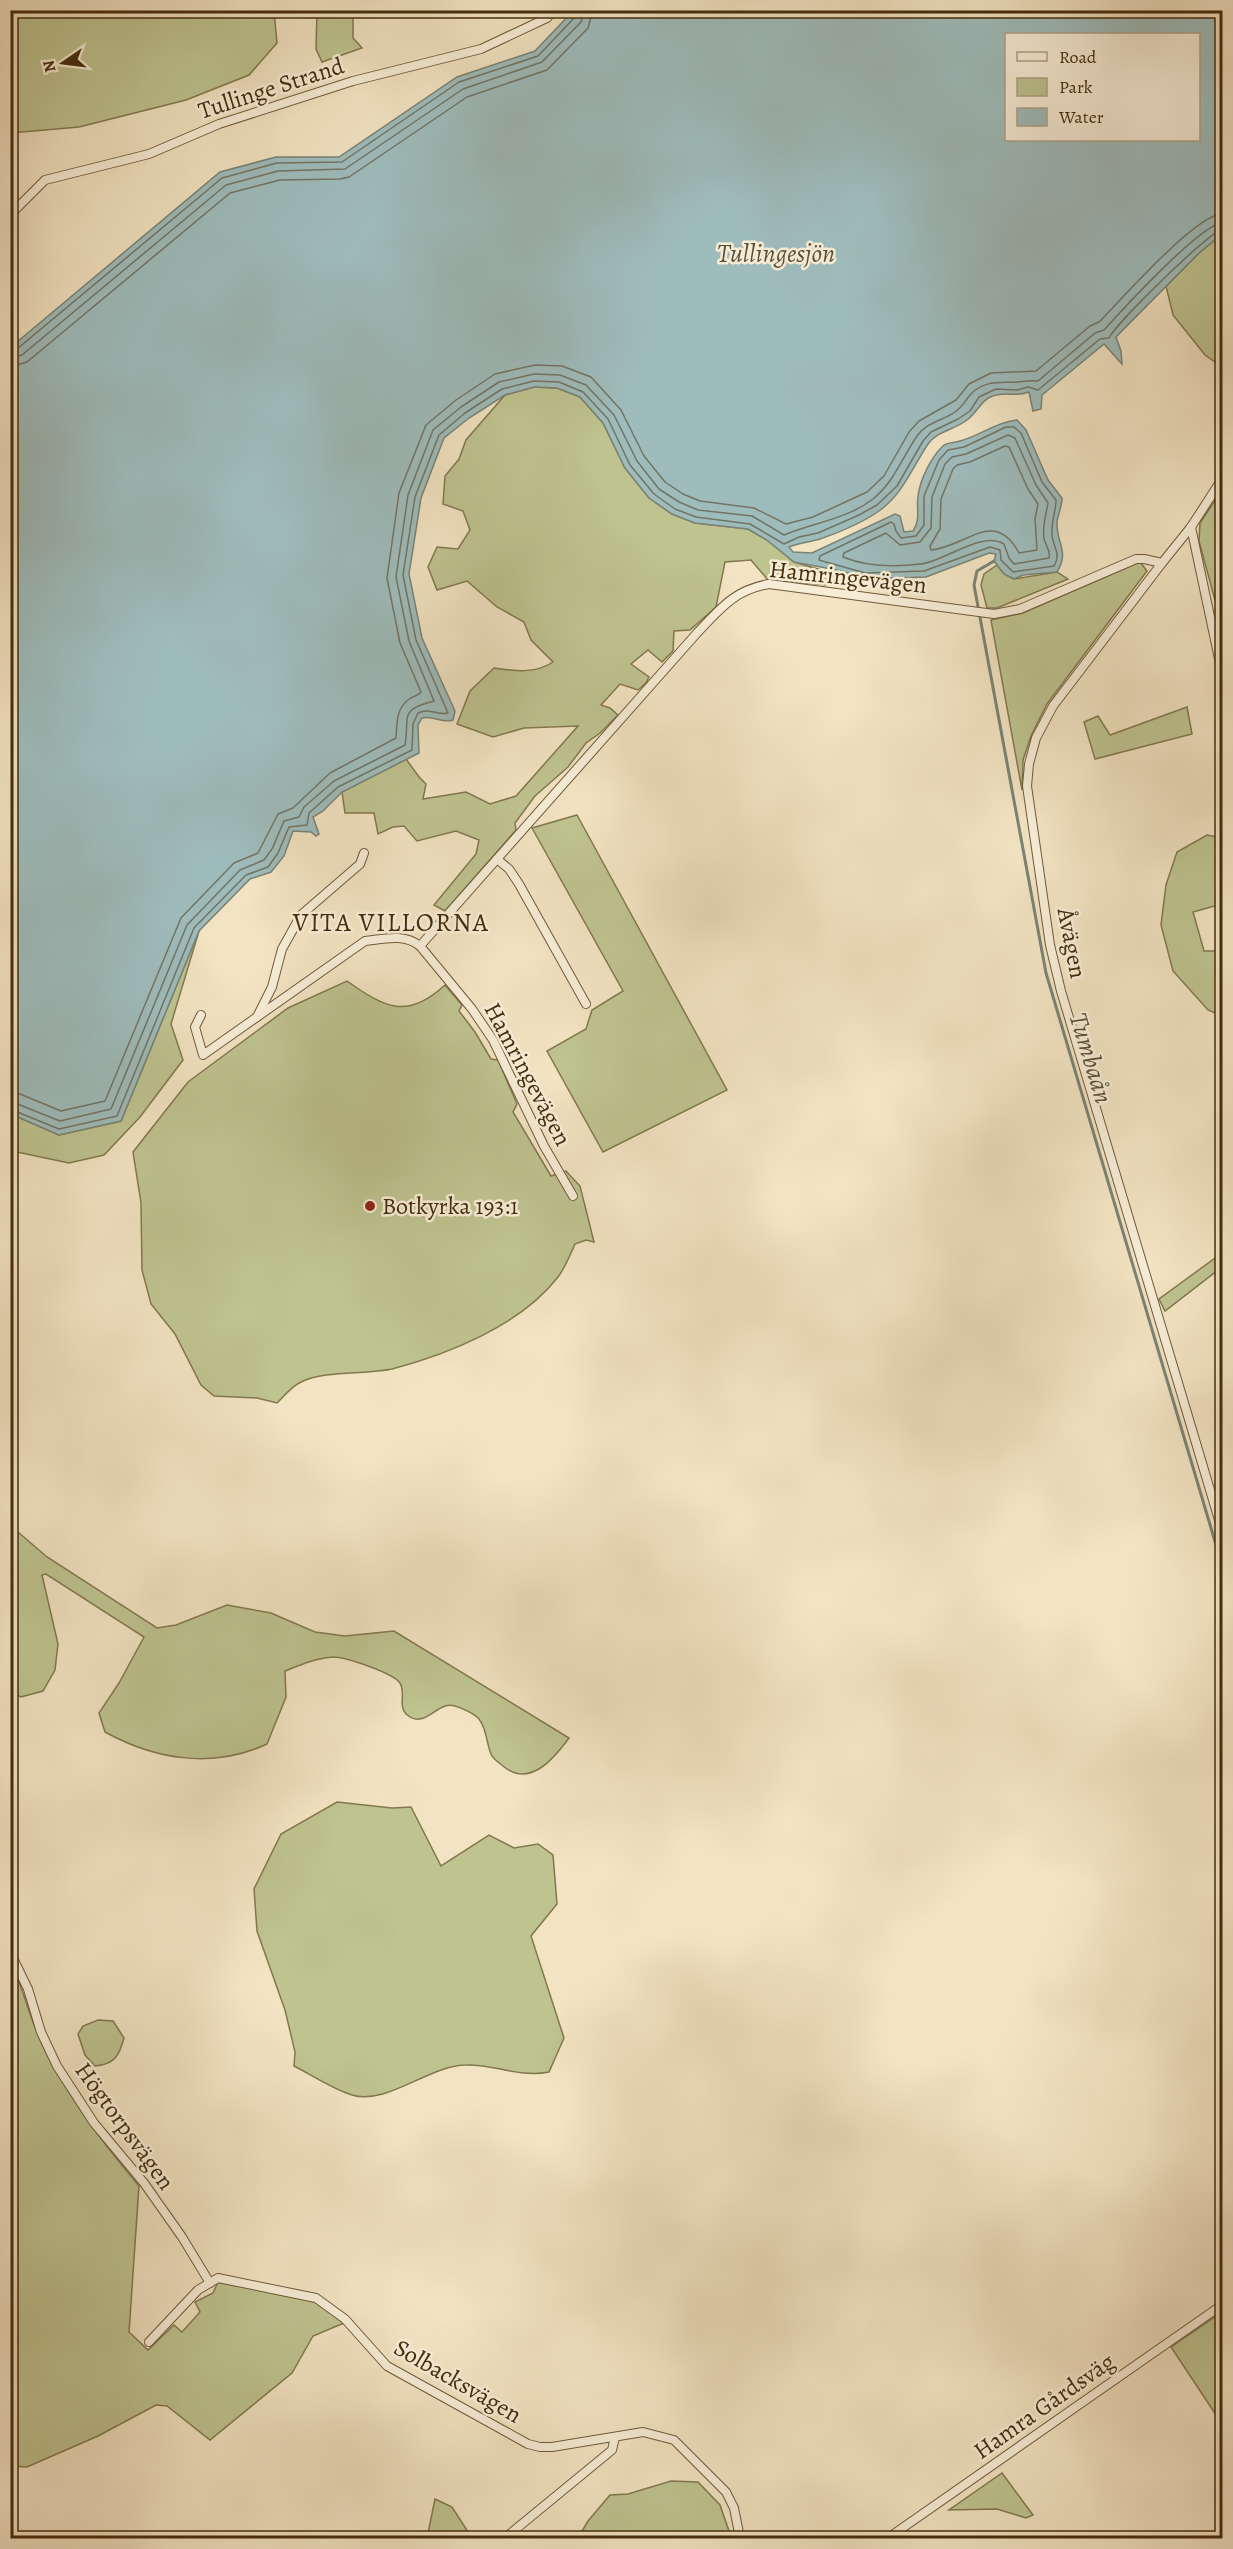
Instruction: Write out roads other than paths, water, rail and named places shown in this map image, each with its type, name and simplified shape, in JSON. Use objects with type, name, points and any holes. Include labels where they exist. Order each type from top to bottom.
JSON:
[{"type":"street","name":"Tullinge Strand","points":[[10,215],[45,180],[149,154],[219,124],[353,81],[481,49],[547,18],[552,10]]},
{"type":"street","points":[[1162,563],[1191,527],[1222,479]]},
{"type":"street","points":[[1191,527],[1222,673]]},
{"type":"street","name":"Hamringevägen","points":[[573,1196],[544,1146],[493,1040],[472,1009],[420,946],[697,633],[730,600],[750,588],[769,584],[994,614],[1020,609],[1136,559],[1162,563]]},
{"type":"street","name":"Åvägen","points":[[1162,563],[1053,706],[1036,738],[1029,764],[1027,786],[1050,945],[1061,991],[1222,1530]]},
{"type":"street","points":[[256,1018],[272,987],[282,949],[301,915],[360,864],[364,853]]},
{"type":"street","points":[[497,859],[513,875],[586,1004]]},
{"type":"street","points":[[201,1015],[195,1027],[203,1056],[365,941],[398,938],[413,941],[420,946]]},
{"type":"street","name":"Högtorpsvägen","points":[[10,1952],[28,1989],[41,2032],[57,2066],[94,2123],[144,2183],[182,2237],[210,2283]]},
{"type":"street","name":"Solbacksvägen","points":[[210,2283],[218,2278],[316,2298],[345,2319],[387,2366],[528,2444],[552,2447],[643,2432],[674,2440],[726,2492],[734,2508],[740,2538]]},
{"type":"street","points":[[149,2342],[198,2290],[210,2283]]},
{"type":"street","name":"Hamra Gårdsväg","points":[[888,2538],[1222,2305]]},
{"type":"street","points":[[505,2538],[612,2450],[615,2437]]},
{"type":"water","name":"Tullingesjön","points":[[573,11],[1222,11],[1222,234],[1199,253],[1116,337],[1121,351],[1122,364],[1104,344],[1042,395],[1041,409],[1033,411],[1029,392],[992,396],[967,420],[941,433],[928,444],[901,489],[879,511],[858,523],[820,539],[789,547],[793,552],[812,553],[895,514],[900,516],[904,532],[913,531],[918,518],[918,496],[921,483],[930,462],[943,446],[967,439],[1002,423],[1017,420],[1026,430],[1048,480],[1062,498],[1057,529],[1062,558],[1057,572],[1023,575],[1014,579],[1004,574],[994,561],[996,554],[989,553],[926,577],[865,579],[842,571],[794,562],[767,540],[748,529],[695,523],[672,514],[649,498],[625,468],[603,423],[580,397],[557,388],[534,387],[505,395],[469,418],[444,438],[421,498],[409,574],[422,638],[455,711],[453,720],[422,718],[418,725],[419,753],[342,792],[323,811],[313,817],[319,834],[316,836],[311,832],[293,831],[284,856],[271,872],[250,879],[199,931],[121,1121],[59,1135],[11,1114],[11,347],[220,172],[276,157],[339,157],[457,77],[535,51]]},
{"type":"waterway","name":"Tumbaån","points":[[994,561],[977,571],[974,585],[1046,973],[1222,1565]]},
{"type":"place","name":"Botkyrka 193:1","points":[[370,1206]]},
{"type":"district","name":"VITA VILLORNA","points":[[391,922]]}]
